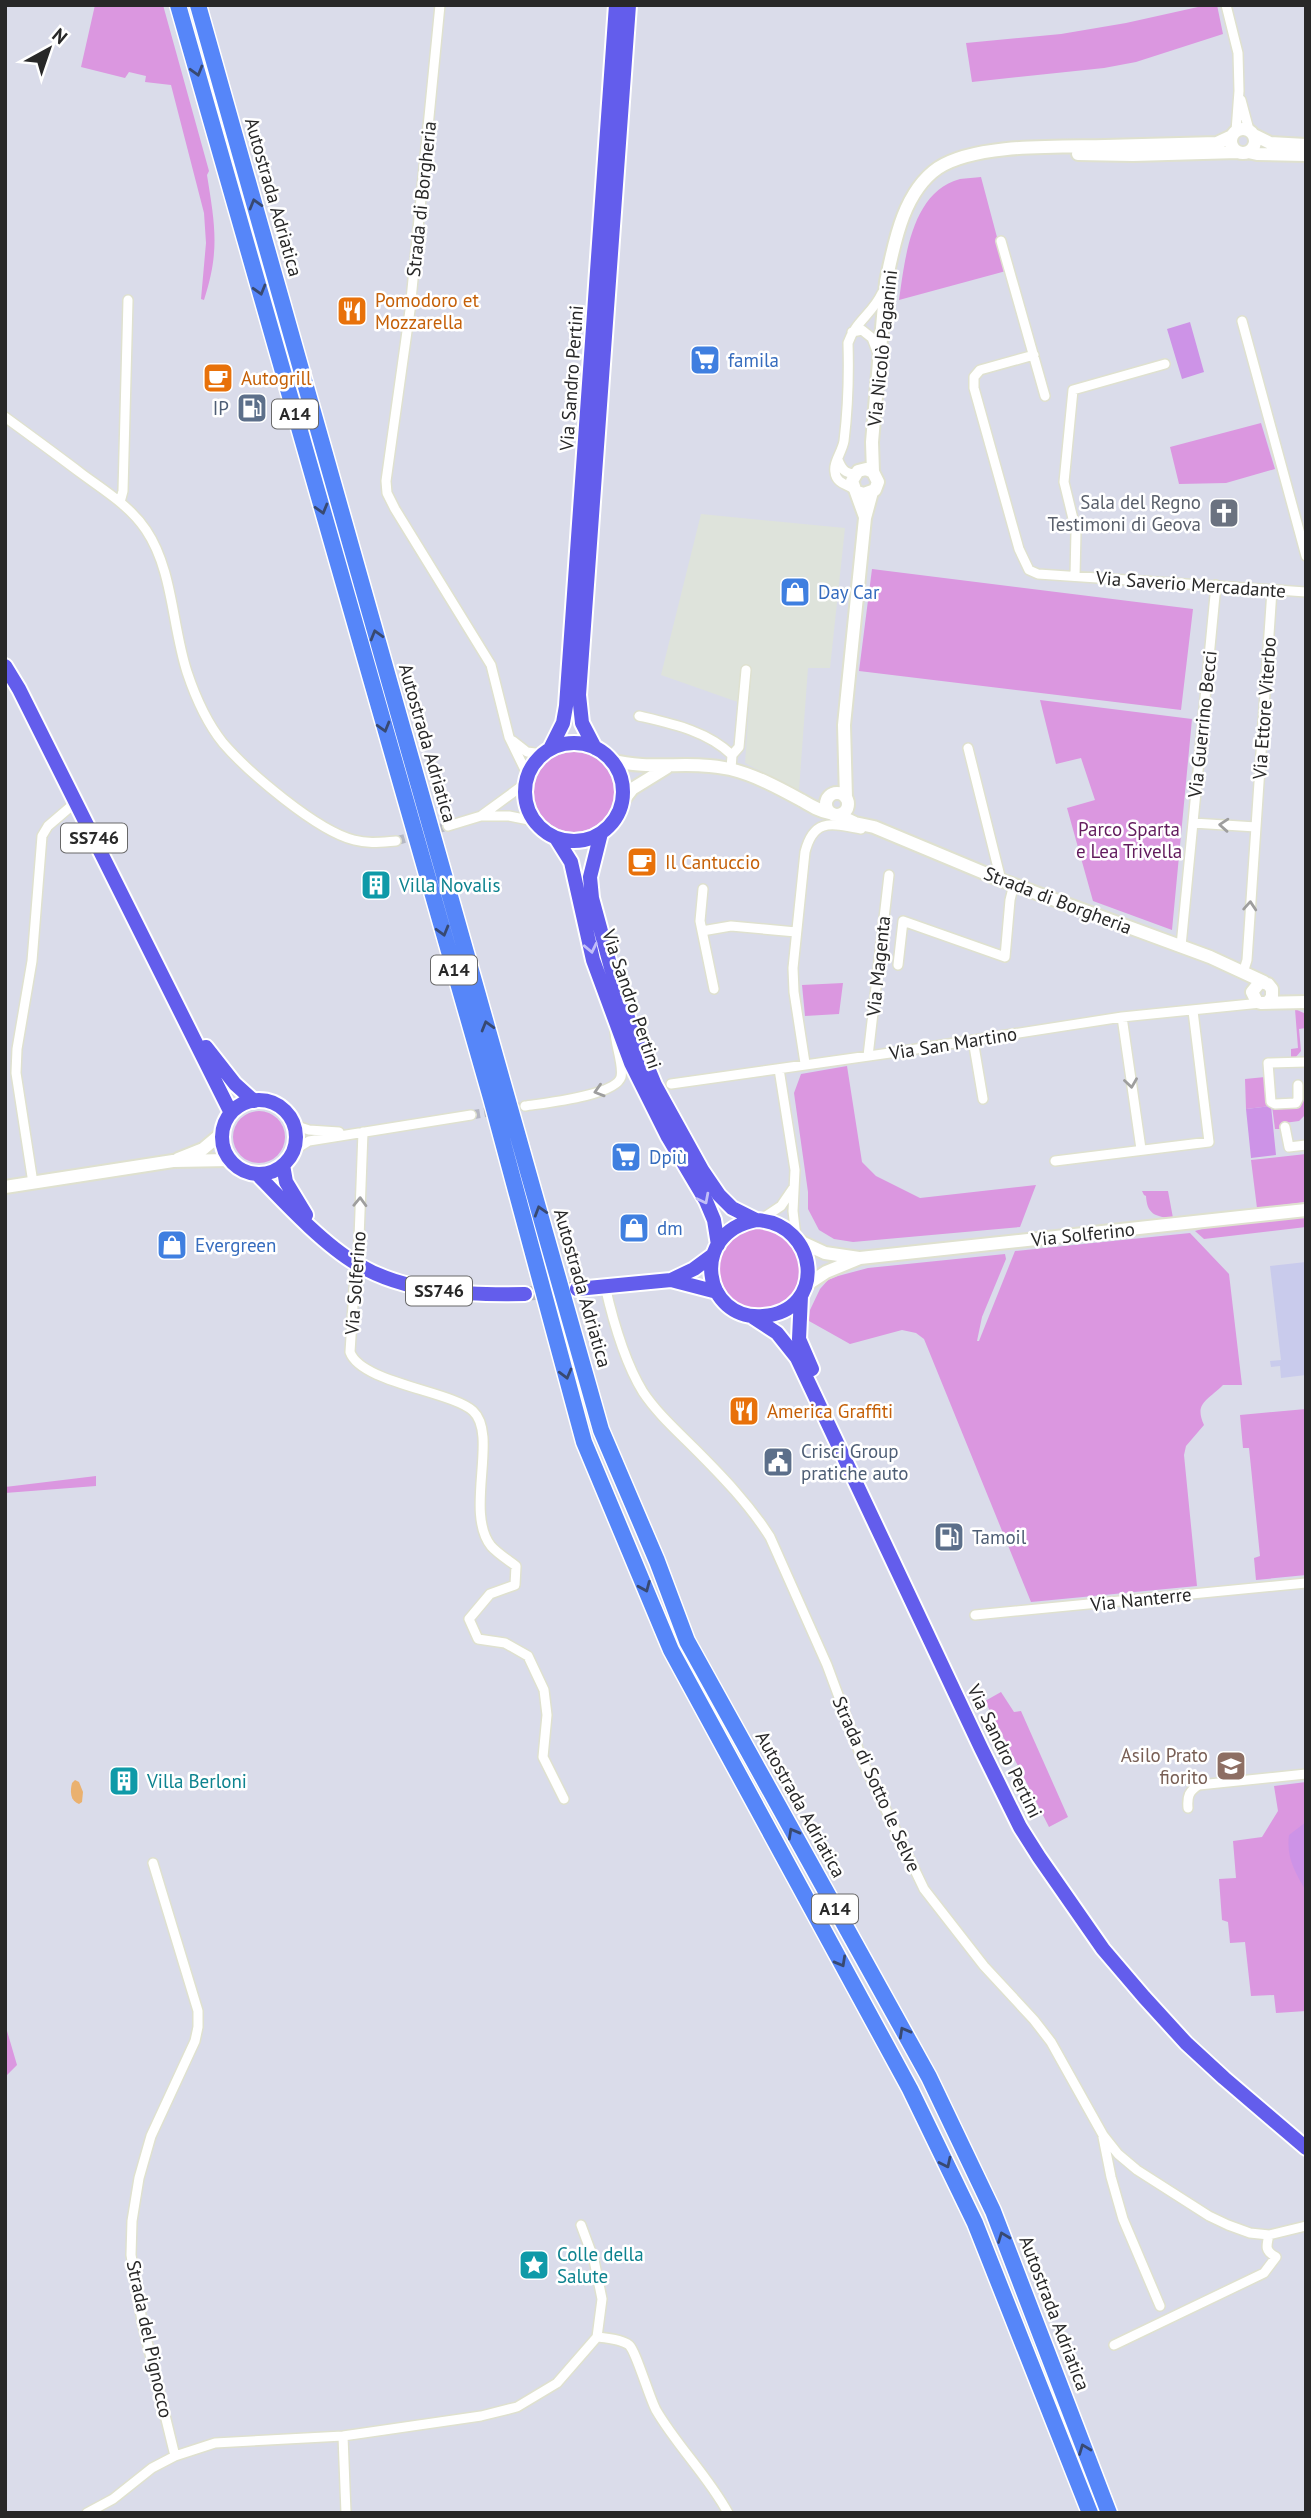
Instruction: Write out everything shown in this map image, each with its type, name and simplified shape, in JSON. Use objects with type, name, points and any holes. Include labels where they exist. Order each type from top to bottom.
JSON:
[{"type":"highway","name":"Autostrada Adriatica","points":[[178,5],[500,1127],[584,1442],[671,1650],[910,2088],[975,2223],[1090,2513]]},
{"type":"highway","name":"Autostrada Adriatica","points":[[198,5],[601,1430],[657,1561],[687,1641],[929,2077],[993,2211],[1109,2513]]},
{"type":"main road","name":"Via Sandro Pertini","points":[[527,780],[534,764],[547,752],[563,723],[567,698],[616,5]]},
{"type":"main road","name":"Via Sandro Pertini","points":[[611,760],[595,748],[582,723],[579,695],[629,5]]},
{"type":"main road","name":"SS746","points":[[5,666],[231,1113]]},
{"type":"main road","points":[[547,752],[565,744],[595,748]]},
{"type":"main road","points":[[611,760],[621,780],[622,802]]},
{"type":"main road","points":[[527,780],[528,809],[534,821]]},
{"type":"main road","name":"Via Sandro Pertini","points":[[622,802],[610,825],[601,833],[590,877],[592,898],[611,968],[643,1058],[680,1133],[719,1195],[732,1208],[785,1228],[797,1239],[805,1254],[805,1290],[799,1339],[987,1744],[1031,1829],[1088,1915],[1150,1992],[1212,2056],[1306,2138]]},
{"type":"main road","name":"Via Sandro Pertini","points":[[534,821],[556,838],[571,862],[593,960],[615,1023],[642,1088],[714,1220],[715,1250],[711,1268],[717,1292],[732,1307],[777,1333],[797,1358],[1020,1827],[1103,1949],[1186,2043],[1306,2148]]},
{"type":"main road","points":[[556,838],[579,840],[601,833]]},
{"type":"main road","name":"SS746","points":[[180,1011],[222,1069],[254,1101],[266,1101],[278,1106],[288,1114],[294,1125]]},
{"type":"main road","points":[[230,1160],[222,1142],[222,1133],[231,1113],[245,1103],[254,1101]]},
{"type":"main road","points":[[257,1174],[266,1174],[283,1166],[293,1152],[296,1134],[294,1125]]},
{"type":"main road","name":"SS746","points":[[230,1160],[246,1172],[257,1174],[335,1248],[358,1265],[393,1280],[435,1291],[470,1295],[525,1294]]},
{"type":"main road","name":"SS746","points":[[283,1166],[286,1182],[314,1228]]},
{"type":"main road","points":[[671,1280],[694,1269],[715,1250],[731,1229],[758,1220]]},
{"type":"main road","points":[[577,1289],[671,1280],[717,1292]]},
{"type":"main road","points":[[751,1316],[777,1313],[805,1290]]},
{"type":"street","name":"Strada di Borgheria","points":[[440,5],[410,310],[386,481],[387,493],[491,665],[509,737],[527,780]]},
{"type":"street","points":[[1226,5],[1238,53],[1243,133],[1255,145],[1243,152],[1232,145],[1243,133]]},
{"type":"street","name":"Via Nicolò Paganini","points":[[847,800],[844,725],[865,518],[877,482],[873,472],[872,442],[886,282],[898,233],[911,200],[937,169],[958,159],[1031,147],[1217,144],[1243,133],[1270,143],[1306,145]]},
{"type":"street","name":"Via Nicolò Paganini","points":[[1004,151],[1133,155],[1243,152],[1258,155],[1306,155]]},
{"type":"street","points":[[1001,241],[1045,396]]},
{"type":"street","points":[[872,492],[864,494],[842,484],[834,469],[843,449],[848,413],[848,343],[852,332],[876,307],[886,282]]},
{"type":"street","points":[[120,502],[123,491],[128,300]]},
{"type":"street","points":[[1242,321],[1306,556]]},
{"type":"street","points":[[852,332],[862,330],[872,338],[880,357]]},
{"type":"street","name":"Via Saverio Mercadante","points":[[1034,355],[980,370],[974,377],[974,388],[1024,562],[1029,570],[1038,574],[1306,592]]},
{"type":"street","name":"Via Saverio Mercadante","points":[[1075,576],[1076,531],[1064,482],[1073,390],[1165,364]]},
{"type":"street","points":[[5,417],[120,502],[147,532],[161,561],[186,670],[206,715],[223,742],[260,777],[328,830],[351,840],[396,841]]},
{"type":"street","name":"Via Nicolò Paganini","points":[[865,518],[852,481],[872,442]]},
{"type":"street","points":[[838,460],[841,469],[847,473],[866,469],[873,472]]},
{"type":"street","name":"Via Guerrino Becci","points":[[1181,946],[1216,585]]},
{"type":"street","name":"Via Ettore Viterbo","points":[[1243,973],[1247,961],[1272,590]]},
{"type":"street","points":[[731,769],[732,755],[739,747],[746,670]]},
{"type":"street","points":[[639,716],[701,734],[720,743],[732,755]]},
{"type":"street","points":[[509,737],[527,752],[547,752]]},
{"type":"street","points":[[968,748],[1001,880]]},
{"type":"street","name":"Via Nicolò Paganini","points":[[829,797],[834,789],[844,751]]},
{"type":"street","name":"Strada di Borgheria","points":[[611,760],[637,766],[698,765],[731,769],[758,778],[822,811],[874,827],[1001,880],[1181,946],[1306,1001]]},
{"type":"street","points":[[622,802],[632,789],[669,766]]},
{"type":"street","points":[[481,816],[527,780]]},
{"type":"street","name":"Strada di Borgheria","points":[[802,800],[841,794],[858,816],[874,827]]},
{"type":"street","points":[[829,797],[827,806],[834,814],[844,812],[847,800]]},
{"type":"street","points":[[33,1182],[16,1073],[17,1049],[32,961],[41,836],[48,826],[76,802]]},
{"type":"street","points":[[448,825],[481,816],[509,816],[534,821]]},
{"type":"street","points":[[1193,823],[1256,827]]},
{"type":"street","points":[[805,1063],[793,968],[805,852],[809,838],[825,824],[896,836]]},
{"type":"street","name":"Via Magenta","points":[[868,1056],[889,875]]},
{"type":"street","points":[[898,965],[903,921],[1005,957],[1014,884]]},
{"type":"street","points":[[703,889],[700,913],[714,989]]},
{"type":"street","points":[[702,931],[731,926],[796,932]]},
{"type":"street","points":[[1243,973],[1258,998]]},
{"type":"street","points":[[1256,984],[1268,986],[1272,997],[1258,998],[1256,984]]},
{"type":"street","name":"Strada di Borgheria","points":[[1258,998],[1306,1001]]},
{"type":"street","name":"Via San Martino","points":[[671,1084],[1122,1017],[1236,1006],[1258,998]]},
{"type":"street","points":[[1055,1161],[1209,1142],[1193,1011]]},
{"type":"street","points":[[1122,1017],[1141,1149]]},
{"type":"street","points":[[525,1106],[568,1099],[616,1085],[621,1078],[621,1069],[614,1042],[615,1023]]},
{"type":"street","points":[[973,1040],[983,1099]]},
{"type":"street","points":[[1298,1085],[1296,1102],[1271,1102],[1268,1063],[1306,1062]]},
{"type":"street","points":[[779,1069],[795,1185],[793,1211],[797,1239]]},
{"type":"street","points":[[293,1152],[310,1141],[471,1115]]},
{"type":"street","points":[[294,1125],[309,1130],[360,1135]]},
{"type":"street","points":[[1285,1127],[1289,1147],[1306,1146]]},
{"type":"street","points":[[173,1161],[203,1149],[222,1133]]},
{"type":"street","name":"Via Solferino","points":[[360,1135],[358,1265],[355,1274],[350,1352],[353,1359],[395,1382],[460,1404],[472,1410],[480,1420],[483,1440],[480,1505],[484,1531],[491,1546],[516,1566],[515,1585],[490,1594],[468,1619],[478,1639],[505,1643],[528,1656],[544,1690],[547,1715],[543,1757],[564,1799]]},
{"type":"street","points":[[5,1187],[173,1161],[230,1160]]},
{"type":"street","points":[[758,1220],[781,1206],[795,1185]]},
{"type":"street","name":"Via Solferino","points":[[797,1239],[825,1253],[859,1258],[1306,1210]]},
{"type":"street","name":"Via Solferino","points":[[805,1290],[826,1272],[859,1258]]},
{"type":"street","name":"Strada di Sotto le Selve","points":[[605,1286],[625,1354],[644,1393],[662,1416],[721,1475],[759,1519],[771,1538],[827,1665],[863,1762],[924,1889],[984,1966],[1051,2042],[1103,2135],[1118,2154],[1137,2170],[1209,2216],[1250,2233],[1269,2235],[1306,2226]]},
{"type":"street","name":"Via Nanterre","points":[[975,1615],[1306,1583]]},
{"type":"street","points":[[1187,1803],[1191,1790],[1199,1785],[1306,1774]]},
{"type":"street","name":"Strada del Pignocco","points":[[153,1863],[198,2011],[195,2041],[151,2136],[139,2178],[132,2221],[131,2255],[142,2321],[175,2456]]},
{"type":"street","points":[[1103,2135],[1111,2178],[1123,2218],[1160,2306]]},
{"type":"street","points":[[1111,2178],[1113,2163],[1118,2154]]},
{"type":"street","points":[[87,2513],[113,2499],[152,2468],[175,2456],[215,2443],[343,2436],[481,2416],[517,2407],[558,2384],[597,2337],[603,2299],[594,2260],[581,2225]]},
{"type":"street","points":[[1114,2345],[1264,2273],[1276,2257],[1266,2248],[1269,2235]]},
{"type":"street","points":[[597,2337],[629,2345],[657,2411],[728,2513]]},
{"type":"street","points":[[343,2436],[346,2513]]},
{"type":"shaded area","points":[[1190,322],[1204,372],[1182,379],[1167,329]]},
{"type":"shaded area","points":[[701,514],[845,528],[830,668],[808,668],[799,790],[745,763],[749,706],[661,675]]},
{"type":"shaded area","points":[[1271,1106],[1276,1155],[1251,1158],[1246,1109]]},
{"type":"shaded area","points":[[1306,1262],[1306,1375],[1281,1378],[1280,1366],[1271,1367],[1270,1361],[1281,1360],[1270,1266]]},
{"type":"shaded area","points":[[75,1780],[79,1782],[83,1792],[82,1802],[79,1804],[71,1795],[72,1783]]},
{"type":"shaded area","points":[[1306,1822],[1306,1891],[1292,1864],[1288,1843],[1289,1835]]},
{"type":"green space","points":[[95,5],[163,5],[209,171],[207,175],[214,224],[214,252],[204,300],[201,299],[206,243],[204,213],[171,85],[145,82],[146,76],[129,72],[125,78],[81,67]]},
{"type":"green space","points":[[1217,5],[1223,34],[1136,62],[972,82],[966,43],[1061,34]]},
{"type":"green space","points":[[981,177],[1006,271],[899,300],[908,247],[921,212],[944,186],[960,179]]},
{"type":"green space","points":[[1261,423],[1275,469],[1226,483],[1179,484],[1170,447]]},
{"type":"green space","points":[[872,569],[1193,609],[1181,710],[859,671]]},
{"type":"green space","name":"Parco Sparta e Lea Trivella","points":[[1040,700],[1192,719],[1172,930],[1093,901],[1067,808],[1095,800],[1081,758],[1056,764]]},
{"type":"green space","points":[[566,752],[582,752],[603,763],[614,784],[614,800],[603,821],[582,832],[566,832],[552,826],[540,814],[534,800],[534,784],[540,770],[552,758]]},
{"type":"green space","points":[[843,983],[839,1014],[805,1016],[802,985]]},
{"type":"green space","points":[[1295,1009],[1306,1014],[1306,1028],[1299,1029],[1301,1051],[1295,1058],[1291,1058],[1291,1049],[1298,1048]]},
{"type":"green space","points":[[847,1066],[862,1162],[876,1176],[920,1198],[1036,1185],[1020,1227],[853,1242],[834,1239],[819,1230],[808,1209],[794,1093],[801,1074]]},
{"type":"green space","points":[[1265,1077],[1271,1106],[1246,1109],[1245,1079]]},
{"type":"green space","points":[[1300,1087],[1306,1091],[1306,1114],[1299,1121],[1284,1123],[1281,1129],[1275,1129],[1272,1106],[1294,1106]]},
{"type":"green space","points":[[259,1111],[278,1118],[285,1137],[278,1156],[259,1163],[240,1156],[233,1137],[240,1118]]},
{"type":"green space","points":[[1306,1154],[1306,1202],[1257,1208],[1251,1160]]},
{"type":"green space","points":[[1142,1191],[1168,1191],[1173,1218],[1161,1217],[1150,1211]]},
{"type":"green space","points":[[1306,1216],[1306,1227],[1204,1239],[1195,1231],[1205,1228]]},
{"type":"green space","points":[[760,1228],[776,1231],[789,1240],[798,1253],[801,1269],[798,1285],[789,1298],[776,1307],[760,1310],[744,1307],[731,1298],[722,1285],[719,1269],[722,1253],[731,1240],[744,1231]]},
{"type":"green space","points":[[1190,1233],[1229,1274],[1242,1385],[1223,1385],[1204,1403],[1200,1412],[1204,1425],[1186,1446],[1184,1455],[1197,1586],[1031,1602],[924,1339],[916,1333],[902,1330],[850,1344],[809,1321],[810,1310],[820,1289],[828,1280],[838,1276],[868,1268],[1005,1254],[1006,1259],[982,1317],[979,1341],[1015,1251]]},
{"type":"green space","points":[[1306,1409],[1306,1575],[1256,1580],[1254,1558],[1260,1556],[1249,1448],[1243,1448],[1240,1415]]},
{"type":"green space","points":[[96,1476],[96,1486],[5,1493],[5,1487]]},
{"type":"green space","points":[[1001,1692],[1014,1712],[1021,1711],[1068,1817],[1049,1827],[985,1701]]},
{"type":"green space","points":[[1306,1782],[1306,2011],[1276,2013],[1274,1995],[1251,1996],[1245,1942],[1230,1943],[1228,1922],[1222,1920],[1219,1879],[1236,1878],[1233,1841],[1262,1837],[1278,1811],[1274,1786]]},
{"type":"green space","points":[[5,2024],[17,2065],[5,2077]]},
{"type":"tunnel","points":[[396,841],[448,826]]},
{"type":"tunnel","points":[[471,1115],[525,1106]]},
{"type":"tunnel","points":[[525,1294],[572,1289]]},
{"type":"place","name":"Pomodoro et Mozzarella","points":[[352,311]]},
{"type":"place","name":"famila","points":[[705,360]]},
{"type":"place","name":"Autogrill","points":[[218,378]]},
{"type":"place","name":"IP","points":[[252,408]]},
{"type":"place","name":"Sala del Regno Testimoni di Geova","points":[[1224,513]]},
{"type":"place","name":"Day Car","points":[[795,592]]},
{"type":"place","name":"Il Cantuccio","points":[[642,862]]},
{"type":"place","name":"Villa Novalis","points":[[376,885]]},
{"type":"place","name":"Dpiù","points":[[626,1157]]},
{"type":"place","name":"dm","points":[[634,1228]]},
{"type":"place","name":"Evergreen","points":[[172,1245]]},
{"type":"place","name":"America Graffiti","points":[[744,1411]]},
{"type":"place","name":"Crisci Group pratiche auto","points":[[778,1462]]},
{"type":"place","name":"Tamoil","points":[[949,1537]]},
{"type":"place","name":"Asilo Prato fiorito","points":[[1231,1766]]},
{"type":"place","name":"Villa Berloni","points":[[124,1781]]},
{"type":"place","name":"Colle della Salute","points":[[534,2265]]}]
